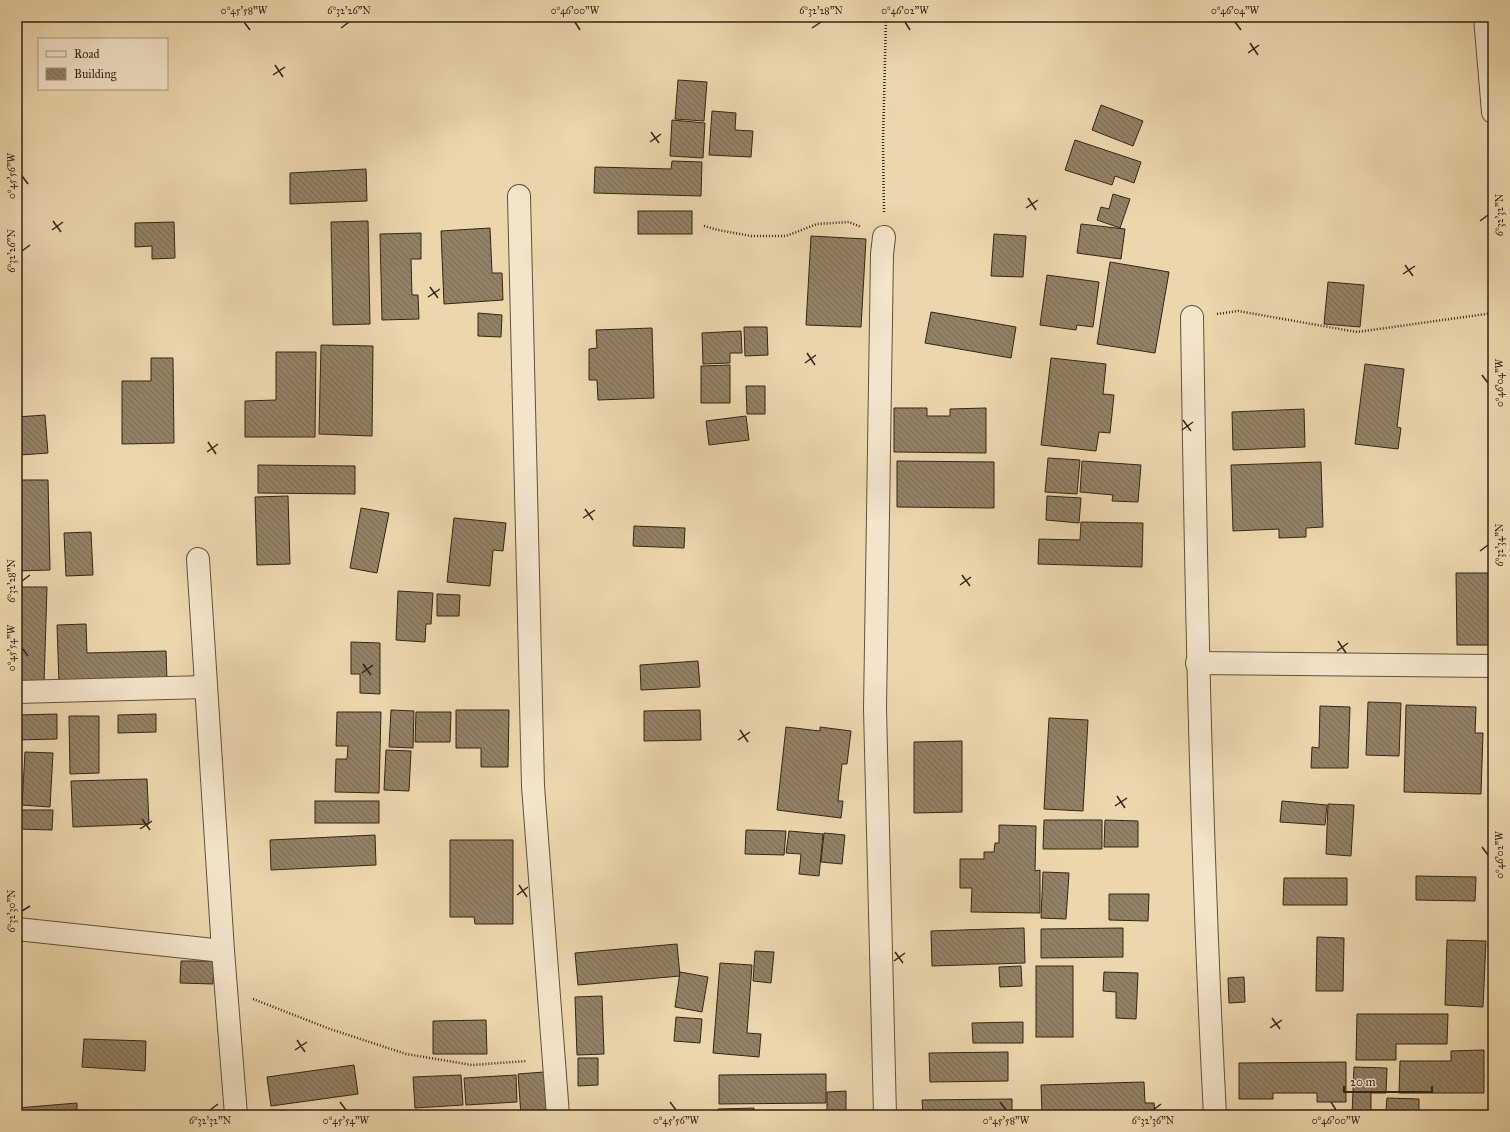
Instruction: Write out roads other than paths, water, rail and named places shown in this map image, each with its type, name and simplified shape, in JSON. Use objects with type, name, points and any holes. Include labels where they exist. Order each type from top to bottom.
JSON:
[{"type":"street","points":[[1485,17],[1493,112]]},
{"type":"street","points":[[519,196],[533,786],[558,1115]]},
{"type":"street","points":[[884,237],[882,254],[875,709],[885,1115]]},
{"type":"street","points":[[1192,316],[1197,663],[1209,1011],[1215,1115]]},
{"type":"street","points":[[198,559],[223,951],[236,1115]]},
{"type":"street","points":[[1197,663],[1493,666]]},
{"type":"street","points":[[17,692],[206,687]]},
{"type":"street","points":[[17,928],[223,951]]}]
